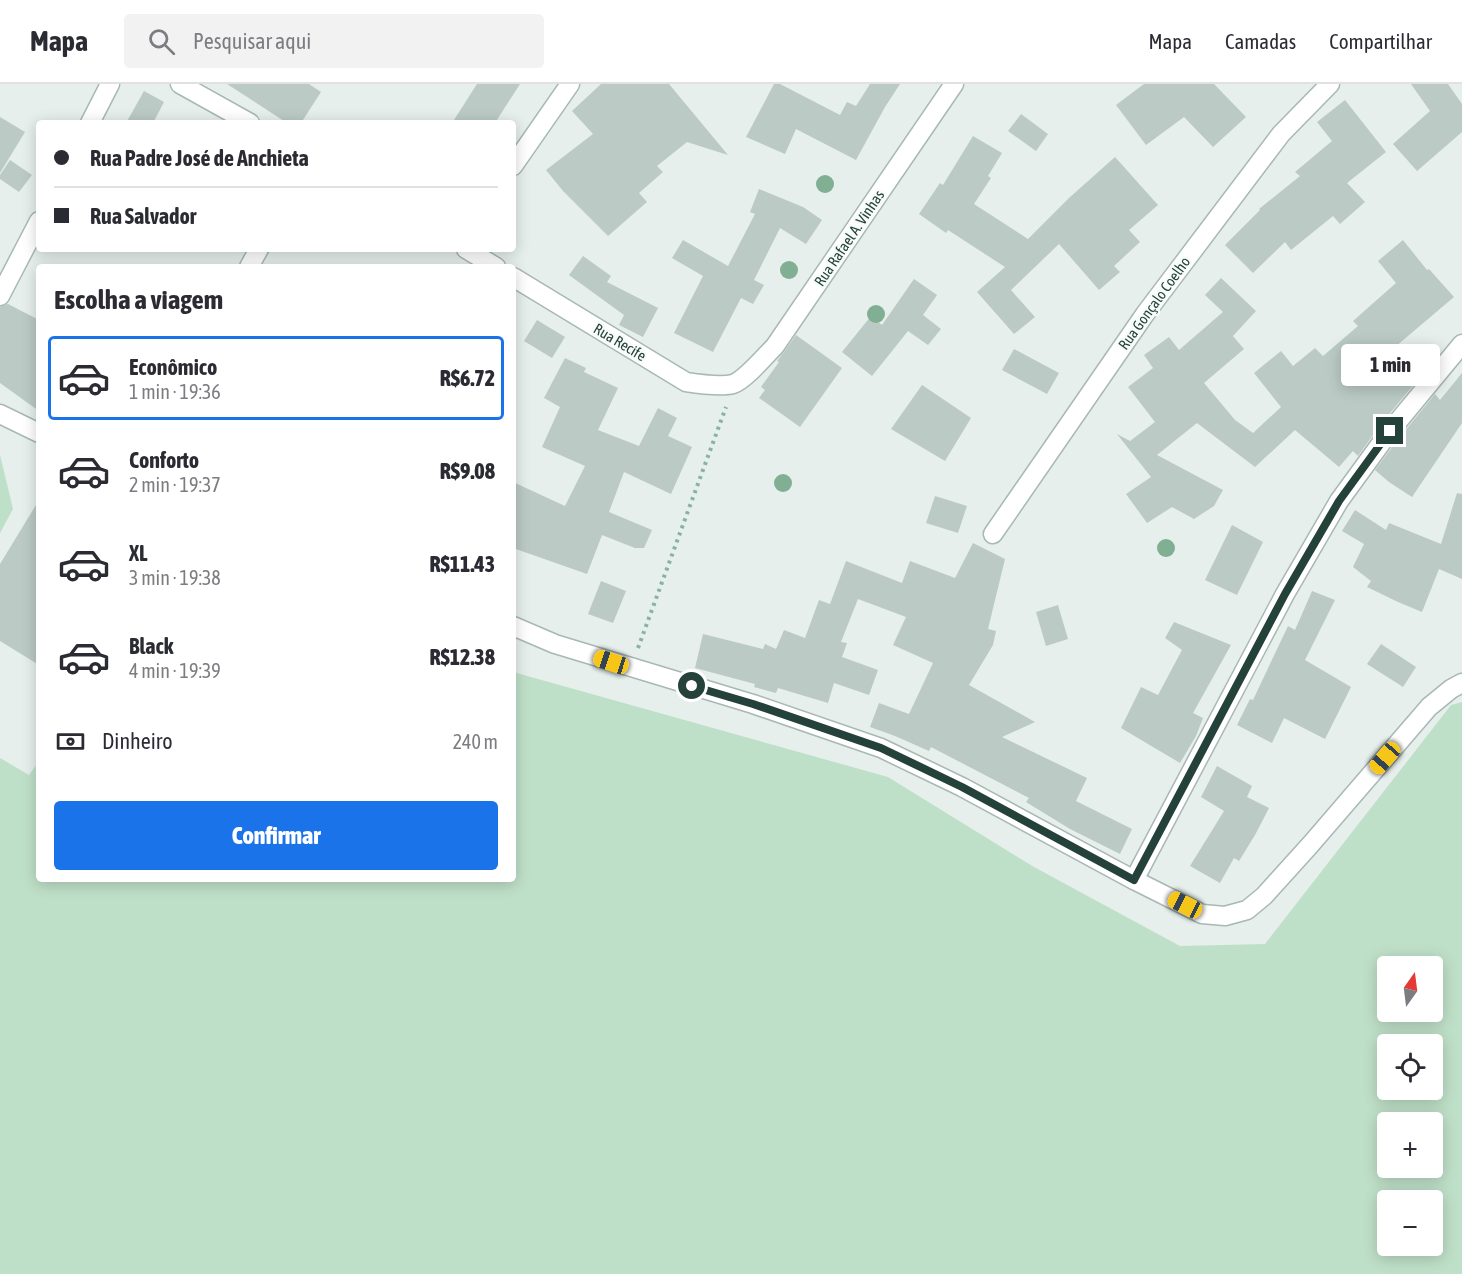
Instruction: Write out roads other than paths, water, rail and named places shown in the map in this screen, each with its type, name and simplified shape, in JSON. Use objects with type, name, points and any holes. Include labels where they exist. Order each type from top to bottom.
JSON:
[{"type":"street","points":[[92,120],[110,84]]},
{"type":"street","points":[[182,84],[245,120]]},
{"type":"street","points":[[516,162],[570,84]]},
{"type":"street","name":"Rua Rafael A. Vinhas","points":[[735,383],[756,367],[775,346],[954,84]]},
{"type":"street","name":"Rua Gonçalo Coelho","points":[[993,534],[1152,304],[1281,134],[1330,84]]},
{"type":"street","points":[[0,296],[36,227]]},
{"type":"street","points":[[471,252],[491,264]]},
{"type":"street","name":"Rua Recife","points":[[516,280],[686,382],[707,385],[735,383]]},
{"type":"street","points":[[1134,880],[1285,594],[1339,501],[1390,431],[1462,344]]},
{"type":"street","points":[[0,414],[36,432]]},
{"type":"street","points":[[516,627],[555,644],[753,704],[881,748],[962,787],[1202,914],[1226,916],[1247,910],[1264,896],[1429,707],[1462,683]]}]
